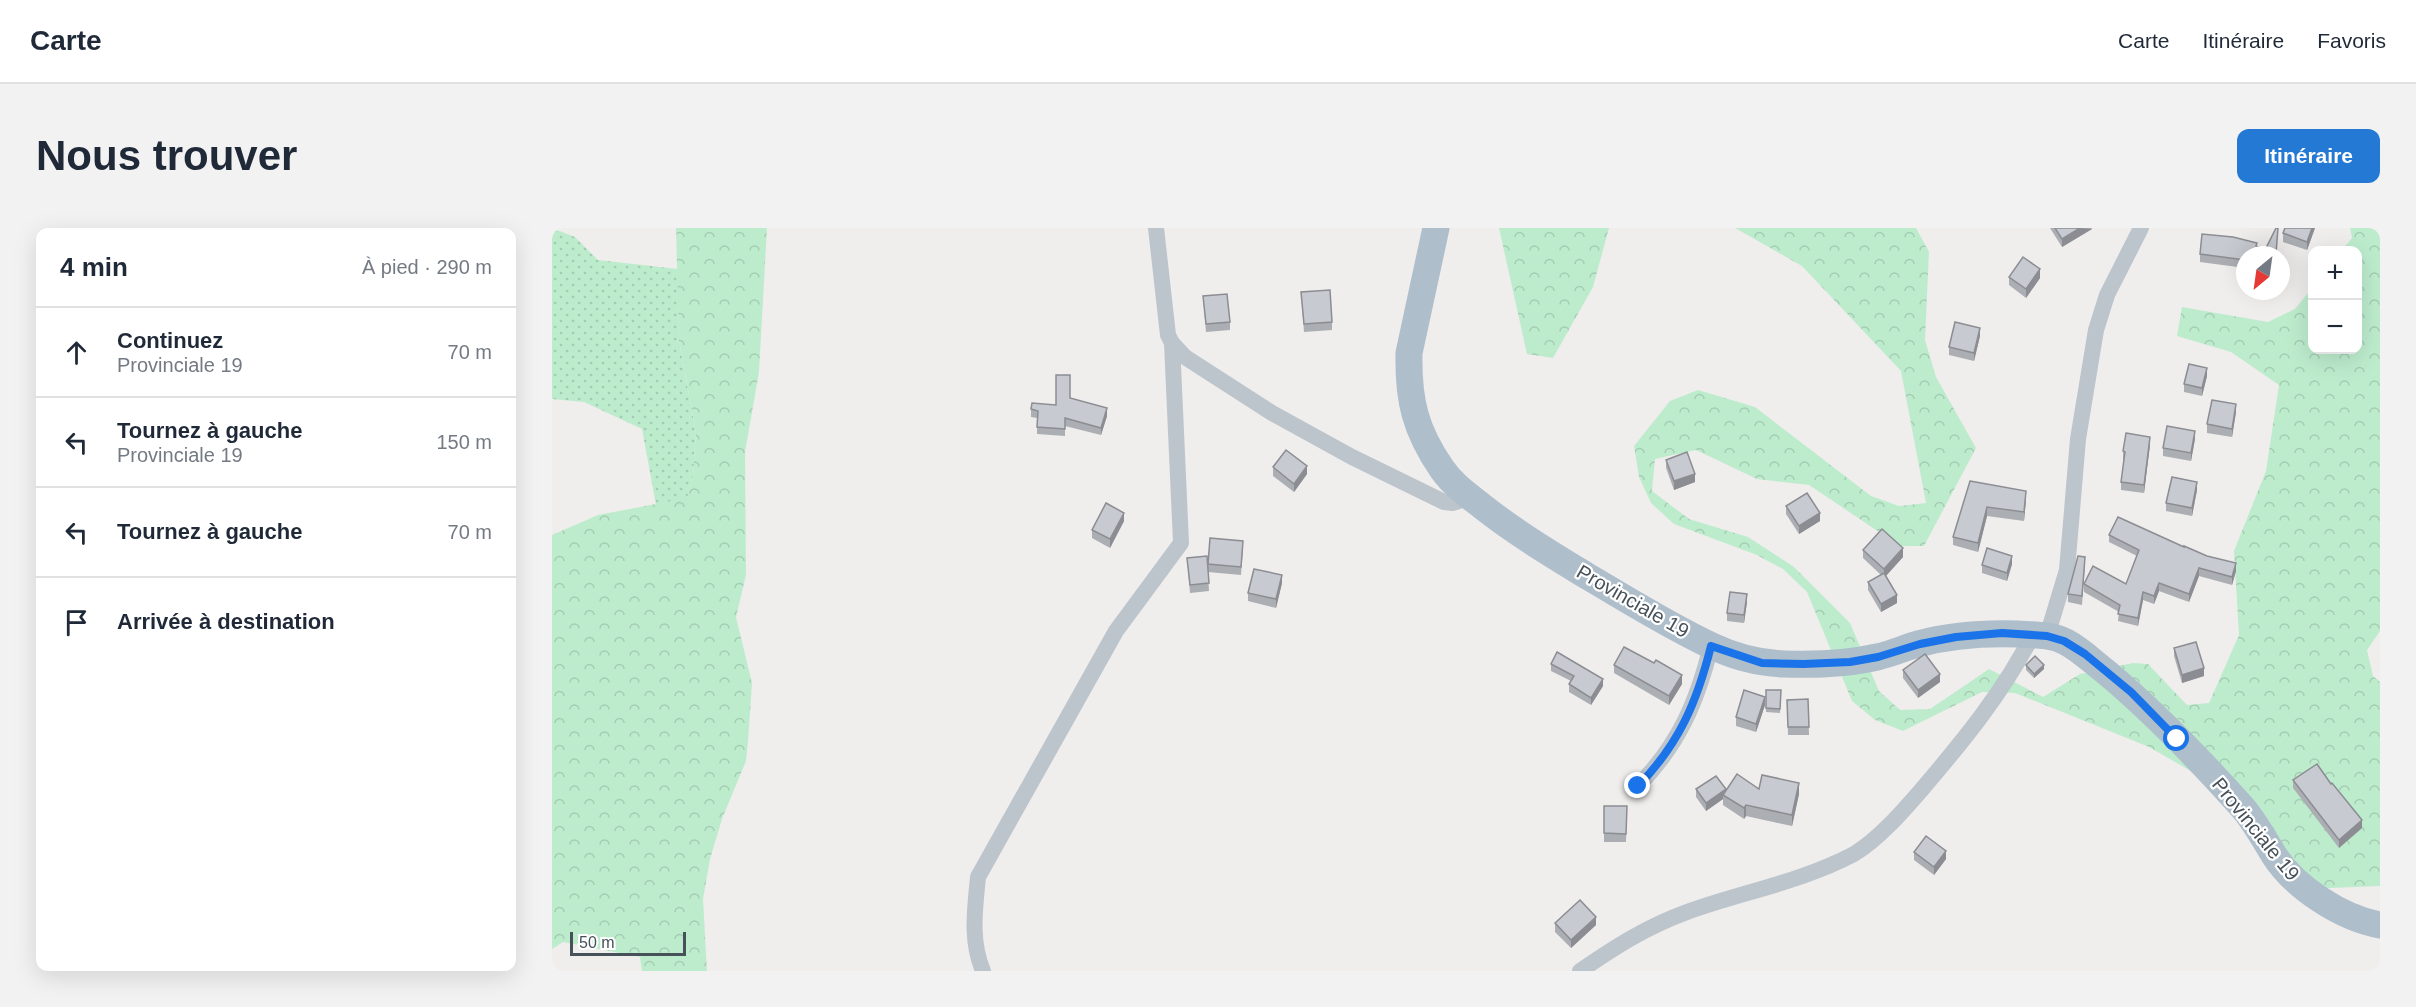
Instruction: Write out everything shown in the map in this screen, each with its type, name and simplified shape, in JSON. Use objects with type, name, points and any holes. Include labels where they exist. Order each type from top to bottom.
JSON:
[{"type":"main road","name":"Provinciale 19","points":[[1436,228],[1408,352],[1410,396],[1417,424],[1426,444],[1454,484],[1539,548],[1711,646],[1762,663],[1850,662],[1956,637],[2002,633],[2040,635],[2064,641],[2085,654],[2131,692],[2246,811],[2274,856],[2305,889],[2341,913],[2362,922],[2380,925]]},
{"type":"street","points":[[1156,228],[1168,335],[1185,357],[1272,413],[1352,457],[1444,502],[1453,503],[1471,497]]},
{"type":"street","points":[[1580,971],[1630,937],[1677,916],[1819,870],[1856,852],[1897,818],[1964,740],[2040,635],[2067,570],[2078,439],[2097,330],[2108,296],[2141,228]]},
{"type":"street","points":[[983,971],[976,955],[974,919],[978,877],[1116,631],[1181,543],[1172,343]]},
{"type":"street","points":[[1638,786],[1679,734],[1699,689],[1711,646]]},
{"type":"green space","points":[[552,228],[575,237],[598,260],[678,269],[679,341],[696,433],[693,476],[687,499],[656,505],[642,429],[584,402],[552,399]]},
{"type":"green space","points":[[676,228],[767,228],[759,372],[745,452],[746,575],[736,617],[752,683],[746,761],[722,819],[710,859],[703,899],[707,971],[642,971],[640,957],[563,942],[552,949],[552,535],[598,515],[687,498],[693,476],[696,433],[679,341]]},
{"type":"green space","points":[[1499,228],[1609,228],[1593,287],[1553,358],[1527,354]]},
{"type":"green space","points":[[1735,228],[1916,228],[1929,252],[1925,340],[1936,377],[1976,448],[1924,546],[1900,546],[1809,485],[1757,479],[1696,450],[1655,459],[1652,491],[1689,519],[1748,537],[1794,567],[1850,623],[1879,691],[1900,710],[1930,709],[1989,669],[2043,697],[2080,674],[2133,663],[2148,664],[2187,705],[2209,703],[2239,635],[2234,551],[2266,471],[2279,385],[2231,352],[2177,336],[2182,307],[2268,322],[2295,309],[2308,293],[2308,354],[2362,354],[2362,246],[2345,246],[2352,238],[2350,228],[2380,228],[2380,631],[2367,650],[2373,676],[2380,682],[2380,886],[2305,889],[2222,789],[2149,747],[2015,693],[1982,692],[1903,731],[1875,720],[1852,701],[1807,592],[1783,569],[1757,555],[1674,524],[1651,503],[1639,477],[1634,446],[1670,401],[1698,390],[1755,407],[1871,496],[1899,506],[1926,503],[1901,371],[1802,266]]},
{"type":"building","points":[[2055,228],[2080,228],[2062,239]]},
{"type":"building","points":[[2276,228],[2278,228],[2277,246],[2267,246]]},
{"type":"building","points":[[2285,228],[2312,228],[2307,242],[2283,233]]},
{"type":"building","points":[[2202,234],[2233,237],[2257,243],[2256,246],[2236,246],[2236,259],[2200,254]]},
{"type":"building","points":[[2023,257],[2040,269],[2026,289],[2009,277]]},
{"type":"building","points":[[1330,290],[1332,322],[1304,324],[1301,292]]},
{"type":"building","points":[[1227,294],[1230,322],[1206,324],[1203,296]]},
{"type":"building","points":[[1955,322],[1980,328],[1974,353],[1949,347]]},
{"type":"building","points":[[2189,364],[2207,368],[2202,388],[2184,384]]},
{"type":"building","points":[[1056,375],[1070,375],[1070,398],[1107,408],[1101,428],[1065,418],[1065,429],[1037,427],[1038,411],[1031,409],[1032,403],[1056,405]]},
{"type":"building","points":[[2212,400],[2236,404],[2232,429],[2207,424]]},
{"type":"building","points":[[2167,426],[2195,431],[2191,453],[2163,448]]},
{"type":"building","points":[[2126,433],[2150,437],[2144,485],[2121,482]]},
{"type":"building","points":[[1286,450],[1307,466],[1294,484],[1273,467]]},
{"type":"building","points":[[1687,452],[1695,474],[1674,481],[1666,460]]},
{"type":"building","points":[[2172,477],[2197,482],[2192,508],[2166,503]]},
{"type":"building","points":[[1970,481],[2026,491],[2024,512],[1987,507],[1978,543],[1953,537]]},
{"type":"building","points":[[1807,493],[1820,513],[1799,526],[1786,506]]},
{"type":"building","points":[[1106,503],[1124,513],[1110,539],[1092,530]]},
{"type":"building","points":[[2118,517],[2207,556],[2236,563],[2232,577],[2199,568],[2189,594],[2159,583],[2154,596],[2143,592],[2138,618],[2118,614],[2120,605],[2084,584],[2093,566],[2126,584],[2139,550],[2109,535]]},
{"type":"building","points":[[1882,529],[1903,548],[1884,569],[1863,550]]},
{"type":"building","points":[[1210,538],[1243,541],[1241,567],[1208,564]]},
{"type":"building","points":[[1987,548],[2012,556],[2007,573],[1982,565]]},
{"type":"building","points":[[1207,556],[1209,583],[1190,585],[1187,558]]},
{"type":"building","points":[[2078,556],[2085,557],[2082,596],[2068,594]]},
{"type":"building","points":[[1254,569],[1282,575],[1276,599],[1248,593]]},
{"type":"building","points":[[1884,573],[1897,595],[1881,604],[1868,582]]},
{"type":"building","points":[[1730,592],[1747,594],[1744,615],[1727,613]]},
{"type":"building","points":[[2196,642],[2204,668],[2182,675],[2174,648]]},
{"type":"building","points":[[1624,647],[1654,663],[1656,660],[1682,675],[1669,696],[1614,665]]},
{"type":"building","points":[[1557,652],[1603,679],[1591,698],[1569,684],[1574,676],[1551,664]]},
{"type":"building","points":[[1925,654],[1940,674],[1918,690],[1903,670]]},
{"type":"building","points":[[2035,656],[2044,665],[2034,674],[2026,665]]},
{"type":"building","points":[[1744,690],[1765,697],[1756,724],[1736,717]]},
{"type":"building","points":[[1766,690],[1781,690],[1780,709],[1766,708]]},
{"type":"building","points":[[1808,699],[1809,727],[1788,727],[1787,700]]},
{"type":"building","points":[[2317,764],[2362,820],[2339,840],[2293,780]]},
{"type":"building","points":[[1737,774],[1759,789],[1762,775],[1799,783],[1792,815],[1746,805],[1744,808],[1723,795]]},
{"type":"building","points":[[1716,776],[1726,789],[1706,803],[1696,789]]},
{"type":"building","points":[[1604,806],[1627,806],[1626,834],[1604,833]]},
{"type":"building","points":[[1926,836],[1946,851],[1934,867],[1914,852]]},
{"type":"building","points":[[1580,900],[1596,917],[1571,940],[1555,923]]},
{"type":"route","points":[[1638,786],[1679,734],[1691,711],[1711,646],[1738,657],[1762,663],[1804,664],[1850,662],[1956,637],[2002,633],[2047,636],[2064,641],[2085,654],[2131,692],[2177,739]]}]
